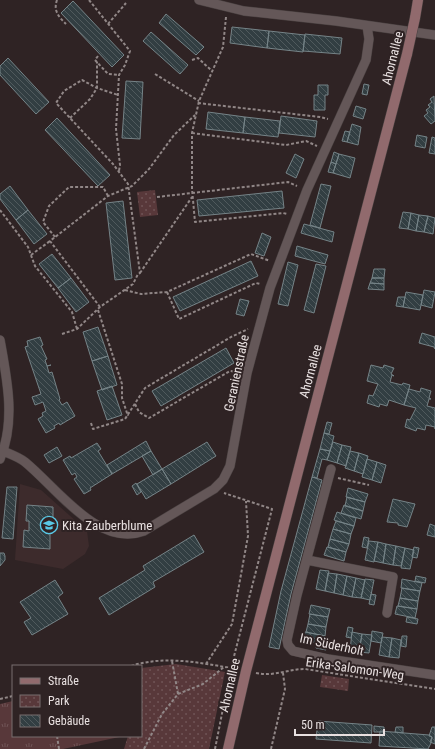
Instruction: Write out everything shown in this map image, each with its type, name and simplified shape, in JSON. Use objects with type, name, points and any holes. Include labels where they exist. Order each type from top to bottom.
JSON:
[{"type":"main road","name":"Ahornallee","points":[[228,749],[246,671],[407,54],[418,0]]},
{"type":"street","points":[[199,0],[226,8],[435,35]]},
{"type":"street","name":"Geranienstraße","points":[[2,455],[24,461],[89,520],[101,528],[114,532],[131,534],[144,530],[214,489],[223,480],[230,466],[247,373],[270,288],[307,190],[366,60],[369,39],[367,26]]},
{"type":"street","points":[[0,340],[9,411],[7,439],[2,455]]},
{"type":"street","name":"Im Süderholt","points":[[330,472],[297,595],[287,640],[290,648],[328,659],[435,675]]},
{"type":"street","points":[[307,560],[393,578],[387,613]]},
{"type":"path","points":[[57,0],[55,7],[58,17],[66,24]]},
{"type":"path","points":[[89,0],[130,51],[125,65],[119,75],[116,129],[120,165],[119,171]]},
{"type":"path","points":[[108,24],[126,2]]},
{"type":"path","points":[[226,8],[223,47],[199,102],[192,133],[192,194],[195,222],[283,213],[296,219]]},
{"type":"path","points":[[70,118],[90,99],[97,88],[97,62],[95,60],[98,56]]},
{"type":"path","points":[[192,60],[198,58],[212,71]]},
{"type":"path","points":[[97,62],[108,74],[119,75]]},
{"type":"path","points":[[155,74],[199,102],[320,117],[338,122]]},
{"type":"path","points":[[118,95],[97,88],[82,80],[64,90],[56,103],[119,171],[129,187],[140,273]]},
{"type":"path","points":[[31,255],[108,196],[129,187],[149,169],[174,135],[196,115]]},
{"type":"path","points":[[192,133],[286,145],[306,141],[326,150]]},
{"type":"path","points":[[157,197],[288,182],[307,190]]},
{"type":"path","points":[[55,237],[43,222],[49,206],[69,187],[103,187],[108,196]]},
{"type":"path","points":[[62,334],[77,329],[99,308],[133,284],[138,274],[192,194]]},
{"type":"path","points":[[0,210],[28,247],[35,266],[72,312],[77,329]]},
{"type":"path","points":[[50,241],[99,308],[122,384],[122,398],[128,416]]},
{"type":"path","points":[[125,290],[141,294],[167,292],[251,254],[279,264]]},
{"type":"path","points":[[167,292],[179,318],[256,283],[270,288]]},
{"type":"path","points":[[91,423],[93,429],[126,419],[141,393],[148,386],[230,337],[260,324]]},
{"type":"path","points":[[135,404],[139,412],[149,418],[230,371],[247,373]]},
{"type":"path","points":[[330,472],[369,485]]},
{"type":"path","points":[[214,489],[272,509],[231,668],[216,749]]},
{"type":"path","points":[[206,664],[232,624],[248,536],[246,501]]},
{"type":"path","name":"Erika-Salomon-Weg","points":[[136,665],[154,661],[172,661],[206,664],[266,675],[282,673],[292,669],[305,669],[435,689]]},
{"type":"path","points":[[172,661],[178,694]]},
{"type":"path","points":[[144,749],[162,714],[178,694],[203,684],[224,667]]},
{"type":"path","points":[[271,749],[285,689],[282,673]]},
{"type":"path","points":[[0,699],[12,696]]},
{"type":"path","points":[[57,737],[59,749]]},
{"type":"shaded area","name":"Kita Zauberblume","points":[[20,484],[41,490],[87,531],[89,546],[85,554],[63,569],[15,560]]},
{"type":"green space","points":[[155,190],[158,215],[140,217],[137,192]]},
{"type":"green space","points":[[176,664],[225,672],[209,749],[124,749],[128,737],[142,737],[142,668]]},
{"type":"green space","points":[[322,675],[349,679],[348,691],[320,687]]},
{"type":"green space","points":[[12,701],[12,737],[119,737],[63,749],[0,749],[0,704]]},
{"type":"building","points":[[73,1],[124,55],[112,67],[61,13]]},
{"type":"building","points":[[166,14],[204,47],[196,55],[159,23]]},
{"type":"building","points":[[232,27],[269,31],[267,48],[230,43]]},
{"type":"building","points":[[269,31],[305,35],[303,52],[267,48]]},
{"type":"building","points":[[151,32],[188,65],[180,74],[143,41]]},
{"type":"building","points":[[305,34],[342,38],[340,54],[303,51]]},
{"type":"building","points":[[8,58],[49,102],[36,114],[0,75],[0,66]]},
{"type":"building","points":[[126,81],[143,82],[140,139],[122,138]]},
{"type":"building","points":[[364,84],[369,85],[367,95],[362,94]]},
{"type":"building","points":[[318,85],[328,85],[328,95],[325,95],[325,110],[314,110],[314,95],[318,95]]},
{"type":"building","points":[[434,96],[435,121],[431,124],[424,116],[428,113],[426,110],[430,107],[428,105],[432,102],[430,99]]},
{"type":"building","points":[[356,106],[366,109],[363,119],[353,116]]},
{"type":"building","points":[[208,112],[245,117],[243,133],[206,129]]},
{"type":"building","points":[[281,116],[317,121],[315,137],[279,133]]},
{"type":"building","points":[[245,117],[280,121],[278,137],[243,133]]},
{"type":"building","points":[[57,118],[110,175],[98,186],[45,130]]},
{"type":"building","points":[[352,124],[361,127],[358,145],[347,142]]},
{"type":"building","points":[[345,131],[350,132],[347,142],[342,141]]},
{"type":"building","points":[[417,135],[427,137],[425,148],[415,146]]},
{"type":"building","points":[[432,137],[435,138],[435,154],[429,153]]},
{"type":"building","points":[[334,152],[339,154],[336,164],[331,162]]},
{"type":"building","points":[[295,154],[304,159],[296,178],[286,173]]},
{"type":"building","points":[[339,154],[355,158],[350,178],[333,173]]},
{"type":"building","points":[[331,162],[336,164],[333,173],[328,172]]},
{"type":"building","points":[[321,184],[331,186],[320,228],[310,225]]},
{"type":"building","points":[[10,186],[28,210],[16,220],[0,199],[0,194]]},
{"type":"building","points":[[282,191],[284,208],[199,216],[197,200]]},
{"type":"building","points":[[123,201],[132,278],[115,280],[106,203]]},
{"type":"building","points":[[28,210],[47,234],[34,244],[16,220]]},
{"type":"building","points":[[403,212],[411,213],[408,229],[399,228]]},
{"type":"building","points":[[411,213],[419,215],[416,231],[408,229]]},
{"type":"building","points":[[419,215],[428,216],[424,232],[416,231]]},
{"type":"building","points":[[428,216],[435,218],[433,234],[424,232]]},
{"type":"building","points":[[304,224],[334,232],[332,242],[301,233]]},
{"type":"building","points":[[262,233],[271,237],[264,256],[255,253]]},
{"type":"building","points":[[297,246],[328,255],[325,264],[295,256]]},
{"type":"building","points":[[52,254],[71,278],[58,288],[39,264]]},
{"type":"building","points":[[251,261],[258,276],[180,311],[173,297]]},
{"type":"building","points":[[288,262],[298,265],[288,306],[278,304]]},
{"type":"building","points":[[316,264],[326,266],[314,313],[304,310]]},
{"type":"building","points":[[374,269],[385,269],[384,278],[372,278]]},
{"type":"building","points":[[71,278],[89,302],[76,312],[58,288]]},
{"type":"building","points":[[372,278],[384,278],[384,284],[370,283]]},
{"type":"building","points":[[370,283],[384,284],[384,290],[368,289]]},
{"type":"building","points":[[424,290],[435,292],[432,308],[421,305]]},
{"type":"building","points":[[406,292],[423,295],[420,310],[403,307]]},
{"type":"building","points":[[398,297],[405,297],[403,307],[396,306]]},
{"type":"building","points":[[240,299],[249,301],[244,316],[236,314]]},
{"type":"building","points":[[98,327],[108,356],[92,361],[83,332]]},
{"type":"building","points":[[422,333],[435,337],[435,349],[434,347],[419,343]]},
{"type":"building","points":[[40,337],[43,345],[41,346],[47,359],[45,360],[49,373],[52,372],[60,399],[59,400],[62,405],[67,402],[75,416],[60,425],[59,423],[54,426],[55,428],[46,433],[38,419],[43,416],[42,413],[46,411],[43,402],[35,405],[32,397],[41,394],[25,347],[28,346],[27,341]]},
{"type":"building","points":[[226,348],[234,363],[161,406],[152,391]]},
{"type":"building","points":[[108,356],[117,385],[102,390],[92,361]]},
{"type":"building","points":[[371,365],[383,368],[384,365],[394,368],[391,374],[394,376],[392,375],[390,382],[410,385],[404,405],[389,400],[387,406],[380,404],[379,407],[367,403],[369,395],[373,396],[378,384],[367,381]]},
{"type":"building","points":[[112,386],[122,415],[107,420],[97,391]]},
{"type":"building","points":[[421,388],[431,391],[429,398],[431,399],[429,399],[427,406],[435,408],[435,427],[426,425],[425,430],[417,428],[416,431],[405,427],[407,419],[410,420],[416,408],[404,405],[409,389],[420,392]]},
{"type":"building","points":[[327,422],[332,423],[329,434],[324,433]]},
{"type":"building","points":[[324,433],[334,436],[330,451],[320,449]]},
{"type":"building","points":[[146,441],[151,451],[112,474],[107,465]]},
{"type":"building","points":[[207,442],[216,456],[171,484],[162,469]]},
{"type":"building","points":[[333,442],[342,445],[337,463],[327,460]]},
{"type":"building","points":[[97,443],[101,449],[98,451],[112,474],[90,488],[91,490],[84,494],[74,479],[77,477],[75,473],[72,475],[63,460],[70,456],[71,458]]},
{"type":"building","points":[[342,445],[351,447],[346,466],[337,463]]},
{"type":"building","points":[[57,447],[62,456],[49,463],[44,455]]},
{"type":"building","points":[[320,449],[330,451],[327,460],[322,459],[317,478],[312,477]]},
{"type":"building","points":[[151,451],[162,469],[153,475],[142,456]]},
{"type":"building","points":[[350,451],[359,453],[354,471],[345,468]]},
{"type":"building","points":[[359,453],[368,456],[363,474],[354,471]]},
{"type":"building","points":[[367,459],[377,462],[372,480],[362,477]]},
{"type":"building","points":[[377,462],[386,465],[381,483],[372,480]]},
{"type":"building","points":[[162,469],[171,484],[146,499],[137,484]]},
{"type":"building","points":[[312,477],[322,480],[291,594],[279,649],[269,647],[281,591]]},
{"type":"building","points":[[136,483],[141,492],[137,495],[132,486]]},
{"type":"building","points":[[7,487],[17,487],[13,539],[2,538]]},
{"type":"building","points":[[348,488],[368,494],[365,502],[346,497]]},
{"type":"building","points":[[347,497],[365,502],[363,511],[345,506]]},
{"type":"building","points":[[393,499],[415,504],[407,527],[398,525],[398,523],[387,522]]},
{"type":"building","points":[[27,505],[53,507],[53,521],[50,521],[50,549],[23,547],[24,530],[29,531],[29,521],[26,521]]},
{"type":"building","points":[[344,505],[363,511],[361,519],[341,513]]},
{"type":"building","points":[[337,512],[356,518],[354,526],[334,520]]},
{"type":"building","points":[[336,521],[354,526],[351,534],[333,529]]},
{"type":"building","points":[[430,524],[435,526],[435,537],[427,535]]},
{"type":"building","points":[[333,529],[351,534],[349,544],[330,539]]},
{"type":"building","points":[[194,535],[204,552],[153,582],[155,587],[109,615],[99,598],[145,570],[143,566]]},
{"type":"building","points":[[364,537],[369,538],[367,548],[362,547]]},
{"type":"building","points":[[330,539],[349,544],[346,552],[328,547]]},
{"type":"building","points":[[369,541],[378,542],[374,562],[365,560]]},
{"type":"building","points":[[378,542],[386,544],[383,563],[374,561]]},
{"type":"building","points":[[386,544],[396,546],[393,565],[383,563]]},
{"type":"building","points":[[396,546],[405,548],[401,566],[393,565]]},
{"type":"building","points":[[327,547],[346,552],[344,561],[324,555]]},
{"type":"building","points":[[414,547],[419,548],[417,558],[412,557]]},
{"type":"building","points":[[405,548],[414,550],[410,569],[401,568]]},
{"type":"building","points":[[0,553],[4,553],[5,560],[0,566]]},
{"type":"building","points":[[320,570],[329,571],[325,591],[316,589]]},
{"type":"building","points":[[328,573],[337,574],[334,593],[325,591]]},
{"type":"building","points":[[337,574],[347,576],[343,595],[334,593]]},
{"type":"building","points":[[347,576],[356,578],[352,597],[343,595]]},
{"type":"building","points":[[416,576],[426,578],[425,583],[415,581]]},
{"type":"building","points":[[356,578],[365,580],[361,598],[352,597]]},
{"type":"building","points":[[365,579],[374,580],[370,600],[361,598]]},
{"type":"building","points":[[402,579],[422,583],[420,591],[401,588]]},
{"type":"building","points":[[55,580],[63,593],[58,597],[68,614],[32,635],[24,622],[31,618],[20,602]]},
{"type":"building","points":[[402,588],[420,591],[418,601],[400,598]]},
{"type":"building","points":[[371,594],[376,595],[374,605],[369,604]]},
{"type":"building","points":[[400,598],[418,601],[417,609],[398,606]]},
{"type":"building","points":[[311,605],[330,609],[328,617],[309,614]]},
{"type":"building","points":[[397,606],[417,609],[415,618],[395,614]]},
{"type":"building","points":[[310,614],[328,617],[326,627],[308,624]]},
{"type":"building","points":[[407,617],[418,619],[417,624],[406,622]]},
{"type":"building","points":[[308,624],[326,627],[325,636],[306,632]]},
{"type":"building","points":[[348,627],[353,628],[351,638],[346,637]]},
{"type":"building","points":[[372,631],[383,633],[381,643],[371,641]]},
{"type":"building","points":[[305,632],[325,636],[323,644],[303,640]]},
{"type":"building","points":[[352,632],[362,634],[359,652],[350,651]]},
{"type":"building","points":[[362,634],[372,635],[369,653],[359,652]]},
{"type":"building","points":[[402,636],[407,636],[406,647],[401,646]]},
{"type":"building","points":[[382,637],[392,638],[389,657],[379,655]]},
{"type":"building","points":[[392,638],[401,640],[399,658],[389,657]]},
{"type":"building","points":[[317,643],[327,645],[326,650],[316,648]]},
{"type":"building","points":[[318,721],[372,725],[371,743],[316,739]]},
{"type":"building","points":[[374,726],[384,727],[384,732],[374,732]]},
{"type":"building","points":[[396,727],[403,727],[403,733],[395,732]]},
{"type":"building","points":[[432,727],[435,727],[435,744],[430,742],[432,737],[429,736]]},
{"type":"building","points":[[380,731],[429,735],[432,737],[431,743],[428,749],[379,746]]},
{"type":"place","name":"Kita Zauberblume","points":[[49,525]]}]
